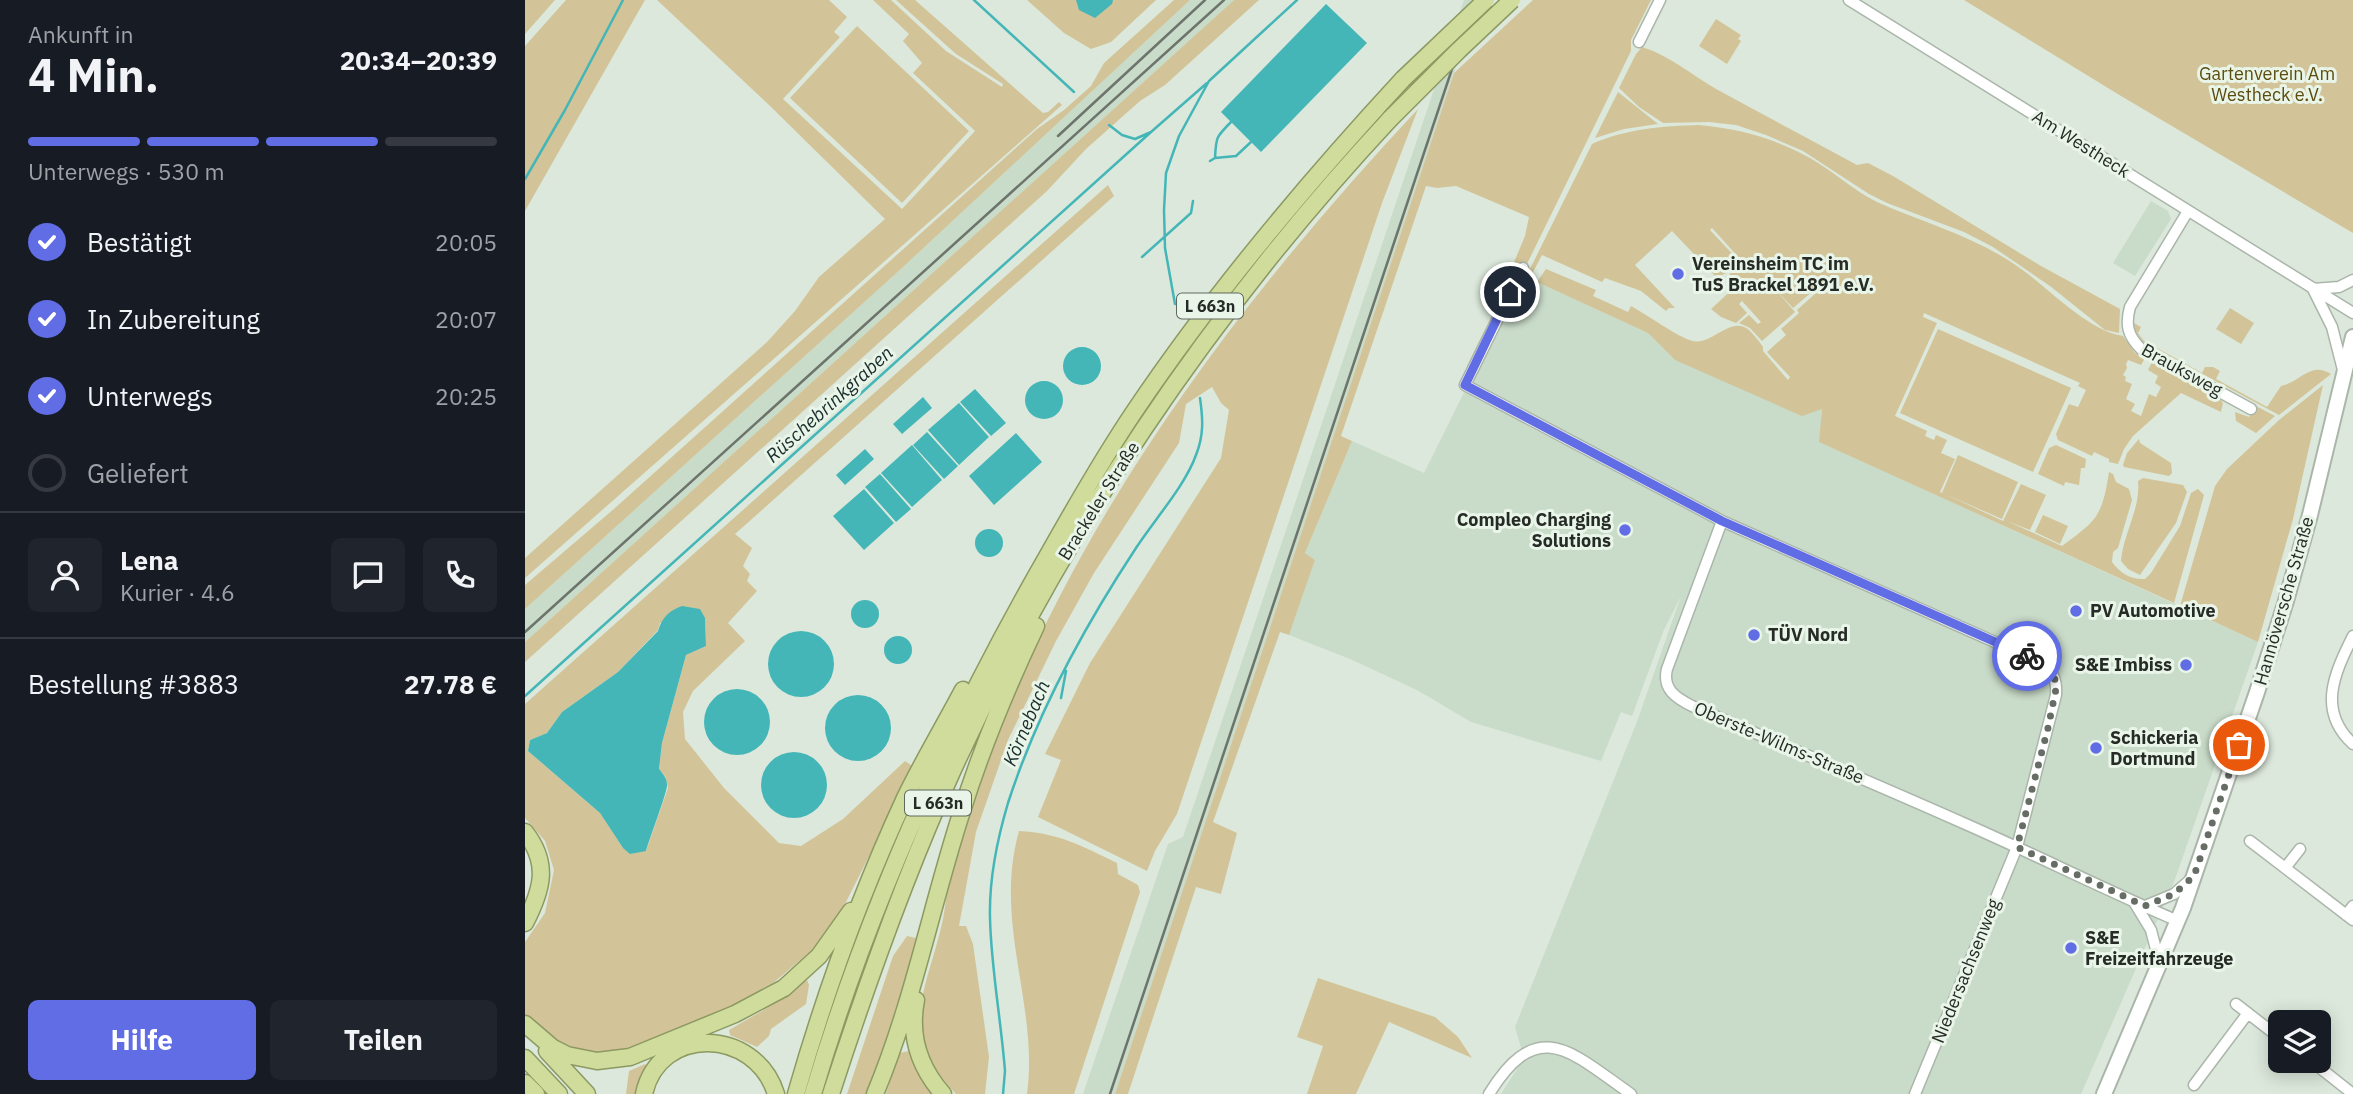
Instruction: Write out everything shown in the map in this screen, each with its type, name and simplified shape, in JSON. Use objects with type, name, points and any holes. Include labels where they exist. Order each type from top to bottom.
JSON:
[{"type":"highway","name":"Brackeler Straße","points":[[813,1094],[867,933],[913,819],[969,700],[1096,471],[1133,412],[1220,292],[1311,181],[1403,79],[1486,0]]},
{"type":"highway","name":"Brackeler Straße","points":[[831,1094],[883,939],[951,774],[1037,602],[1081,528],[1148,421],[1241,294],[1314,204],[1390,119],[1513,0]]},
{"type":"highway","points":[[875,1094],[894,1050],[960,815],[985,744],[1081,528]]},
{"type":"highway","points":[[796,1094],[826,998],[869,883],[906,796],[1022,586],[1047,556]]},
{"type":"highway","points":[[525,832],[535,846],[542,874],[534,906],[525,923]]},
{"type":"highway","points":[[525,847],[532,871],[525,903]]},
{"type":"highway","points":[[527,1025],[553,1048],[567,1055],[589,1060],[613,1060],[630,1056],[735,1014],[774,994],[804,971],[832,939],[869,883]]},
{"type":"highway","points":[[920,963],[921,977],[914,1009],[916,1047],[925,1071],[943,1094]]},
{"type":"highway","points":[[527,1025],[587,1094]]},
{"type":"highway","points":[[644,1094],[656,1069],[671,1055],[689,1046],[710,1043],[731,1046],[749,1055],[768,1076],[776,1094]]},
{"type":"highway","points":[[525,1058],[559,1094]]},
{"type":"highway","points":[[525,1083],[536,1094]]},
{"type":"main road","name":"Hannöversche Straße","points":[[2104,1094],[2178,921],[2286,601],[2353,337]]},
{"type":"street","points":[[1639,42],[1660,0]]},
{"type":"street","name":"Am Westheck","points":[[1849,0],[2353,313]]},
{"type":"street","name":"Brauksweg","points":[[2188,211],[2130,307],[2127,321],[2130,335],[2141,349],[2251,409]]},
{"type":"street","points":[[1523,268],[1465,385],[1722,521],[2023,654],[2050,669],[2057,684],[2056,695],[2017,847]]},
{"type":"street","points":[[2344,374],[2332,327],[2313,289],[2339,287],[2353,280]]},
{"type":"street","points":[[2344,374],[2353,360]]},
{"type":"street","name":"Oberste-Wilms-Straße","points":[[1722,521],[1667,668],[1666,682],[1674,695],[1692,706],[2017,847],[2178,921]]},
{"type":"street","points":[[2353,636],[2334,682],[2331,703],[2336,724],[2353,744]]},
{"type":"street","points":[[2250,841],[2349,918],[2353,906]]},
{"type":"street","name":"Niedersachsenweg","points":[[1915,1094],[2017,847]]},
{"type":"street","points":[[2285,868],[2300,849]]},
{"type":"street","points":[[2145,906],[2174,894],[2194,876]]},
{"type":"street","points":[[2133,901],[2151,930],[2160,965]]},
{"type":"street","points":[[2236,1004],[2268,1029]]},
{"type":"street","points":[[2194,1085],[2248,1013]]},
{"type":"street","points":[[1489,1094],[1507,1066],[1517,1057],[1526,1052],[1549,1048],[1562,1049],[1575,1055],[1632,1094]]},
{"type":"street","points":[[2326,1073],[2353,1094]]},
{"type":"shaded area","points":[[1190,0],[1234,0],[525,642],[525,609],[902,268]]},
{"type":"shaded area","points":[[1464,0],[1478,0],[1115,1094],[1083,1094],[1168,844],[1183,837]]},
{"type":"shaded area","points":[[2151,201],[2168,211],[2171,219],[2135,276],[2113,263]]},
{"type":"shaded area","points":[[1537,282],[1648,333],[1675,360],[1822,409],[1820,442],[2258,642],[2174,882],[2081,1094],[1501,1094],[1524,1058],[1515,1027],[1638,719],[1681,596],[1663,632],[1632,716],[1621,712],[1601,761],[1471,722],[1417,690],[1289,635],[1315,560],[1305,553],[1352,441],[1424,473],[1507,306],[1525,305]]},
{"type":"green space","points":[[525,0],[555,0],[525,34]]},
{"type":"green space","points":[[566,0],[645,0],[525,211],[525,46]]},
{"type":"green space","points":[[657,0],[829,0],[847,17],[834,32],[840,37],[783,99],[902,209],[975,131],[913,73],[922,63],[903,41],[909,34],[873,0],[891,0],[946,51],[1002,87],[1003,84],[956,54],[896,0],[915,0],[1043,113],[1059,102],[1062,105],[525,578],[525,558],[767,342],[795,311],[819,277],[885,219]]},
{"type":"green space","points":[[1027,0],[1156,0],[1111,42],[1091,49],[1064,33]]},
{"type":"green space","points":[[1174,0],[1190,0],[902,268],[525,609],[525,585],[615,508],[1037,129],[1091,86],[1104,63]]},
{"type":"green space","points":[[1234,0],[1259,0],[1165,85],[1140,101],[1086,149],[1047,191],[525,662],[525,642]]},
{"type":"green space","points":[[1533,0],[1651,0],[1631,40],[1631,51],[1526,266],[1520,264],[1469,367],[1467,366],[1525,236],[1529,217],[1456,186],[1426,186],[1341,436],[1352,441],[1305,553],[1315,560],[1289,635],[1280,632],[1213,822],[1237,833],[1221,894],[1196,887],[1128,1094],[1115,1094],[1454,73]]},
{"type":"green space","name":"Gartenverein Am Westheck e.V.","points":[[1964,0],[2353,0],[2353,233],[2121,96]]},
{"type":"green space","points":[[1716,19],[1741,35],[1738,39],[1741,41],[1727,64],[1699,46]]},
{"type":"green space","points":[[857,26],[969,131],[902,203],[790,98]]},
{"type":"green space","points":[[1642,47],[1662,55],[1718,90],[1857,165],[1868,163],[1893,176],[2041,266],[2120,309],[2119,333],[2105,330],[2050,286],[1993,247],[1964,232],[1869,194],[1803,151],[1736,125],[1709,122],[1663,123],[1639,107],[1619,88]]},
{"type":"green space","points":[[1618,92],[1658,124],[1624,129],[1595,138]]},
{"type":"green space","points":[[1418,109],[1382,203],[1177,814],[1155,851],[1147,871],[1038,817],[1061,760],[1045,754],[1090,663],[1221,458],[1229,410],[1221,403],[1212,387],[1186,404],[1179,443],[1094,573],[1056,641],[1008,740],[976,832],[959,926],[966,926],[973,944],[989,1057],[985,1094],[956,1094],[937,1071],[926,1049],[921,1029],[924,989],[943,919],[953,859],[966,817],[1004,716],[1042,631],[1085,550],[1132,471],[1183,394],[1295,248]]},
{"type":"green space","points":[[1699,125],[1729,129],[1783,145],[1818,163],[1877,202],[2001,255],[2081,317],[2109,332],[2123,336],[2135,353],[2145,358],[2141,365],[2128,360],[2123,375],[2126,377],[2125,381],[2132,384],[2126,399],[2135,404],[2131,411],[2141,416],[2149,394],[2156,397],[2161,387],[2155,383],[2158,376],[2148,370],[2152,362],[2219,398],[2223,403],[2221,412],[2181,393],[2133,436],[2118,464],[2109,462],[2109,459],[2094,452],[2092,456],[2058,440],[2056,434],[2069,404],[2078,407],[2086,390],[2078,386],[2080,383],[1924,313],[1923,317],[1937,323],[1895,416],[1927,431],[1925,436],[1934,440],[1936,435],[1947,440],[1941,453],[1955,459],[1940,492],[1942,493],[1958,455],[2018,482],[2002,519],[1945,494],[2003,521],[2021,484],[2046,495],[2030,530],[2007,521],[2062,546],[2096,516],[2104,499],[2109,472],[2113,474],[2116,482],[2129,489],[2132,500],[2118,548],[2113,552],[2112,562],[2122,572],[2135,578],[2145,579],[2151,573],[2180,526],[2191,493],[2198,489],[2204,495],[2174,603],[1819,442],[1822,409],[1802,416],[1675,360],[1648,333],[1537,282],[1546,269],[1596,290],[1593,296],[1628,312],[1631,306],[1671,331],[1693,341],[1707,339],[1728,328],[1742,326],[1755,336],[1763,351],[1788,380],[1790,377],[1767,352],[1786,335],[1781,329],[1816,293],[1813,291],[1793,308],[1775,289],[1795,312],[1762,341],[1750,328],[1739,323],[1749,315],[1758,324],[1761,322],[1742,301],[1739,304],[1747,313],[1736,323],[1721,317],[1711,309],[1736,286],[1737,283],[1729,275],[1742,261],[1712,228],[1710,230],[1739,261],[1727,273],[1716,277],[1672,231],[1635,265],[1675,308],[1666,311],[1641,291],[1605,278],[1602,282],[1542,255],[1522,293],[1519,286],[1525,271],[1528,273],[1592,144],[1644,129]]},
{"type":"green space","points":[[1108,185],[1114,196],[735,534],[752,548],[743,566],[750,574],[747,581],[757,591],[728,623],[745,641],[693,691],[683,712],[685,739],[724,788],[779,843],[801,846],[843,819],[905,761],[914,767],[841,912],[812,950],[765,990],[708,1019],[629,1049],[589,1055],[553,1042],[525,1015],[525,942],[545,913],[554,870],[545,841],[525,818],[525,704]],"holes":[[[705,618],[706,646],[686,655],[662,743],[659,770],[665,776],[668,788],[646,851],[623,848],[600,813],[528,751],[530,740],[547,733],[562,712],[618,672],[658,630],[660,623]]]},
{"type":"green space","points":[[2230,308],[2254,323],[2241,344],[2216,329]]},
{"type":"green space","points":[[2134,323],[2141,327],[2138,333],[2144,341],[2202,373],[2205,367],[2213,367],[2220,371],[2216,379],[2267,407],[2281,386],[2311,371],[2331,374],[2279,415],[2143,342],[2135,330]]},
{"type":"green space","points":[[1938,329],[2071,388],[2033,472],[1900,413]]},
{"type":"green space","points":[[2323,385],[2293,519],[2258,642],[2180,606],[2215,486],[2227,469],[2279,420]]},
{"type":"green space","points":[[2256,406],[2275,416],[2256,433],[2236,421],[2235,412],[2249,417]]},
{"type":"green space","points":[[2139,439],[2140,443],[2171,463],[2172,473],[2169,476],[2124,467],[2127,453]]},
{"type":"green space","points":[[2056,445],[2086,459],[2085,468],[2081,468],[2079,485],[2065,482],[2064,486],[2038,474],[2049,448]]},
{"type":"green space","points":[[2143,478],[2183,485],[2187,492],[2176,523],[2140,575],[2128,569],[2121,561],[2137,501],[2138,481]]},
{"type":"green space","points":[[2043,515],[2068,526],[2060,544],[2035,532]]},
{"type":"green space","points":[[1019,831],[1058,838],[1117,863],[1118,874],[1138,885],[1140,892],[1074,1094],[1027,1094],[1027,1029],[1011,899],[1012,865]]},
{"type":"green space","points":[[907,936],[916,938],[879,1068],[866,1094],[847,1094],[893,956]]},
{"type":"green space","points":[[1318,978],[1435,1017],[1458,1037],[1472,1058],[1389,1022],[1356,1094],[1307,1094],[1323,1046],[1297,1037]]},
{"type":"green space","points":[[807,980],[809,985],[806,1004],[771,1029],[769,1036],[757,1047],[730,1035],[729,1030]]},
{"type":"green space","points":[[909,1051],[914,1064],[935,1094],[886,1094],[899,1053]]},
{"type":"green space","points":[[645,1064],[648,1067],[638,1084],[636,1094],[626,1094],[629,1071]]},
{"type":"water","points":[[1076,0],[1113,0],[1112,4],[1095,18],[1079,10]]},
{"type":"water","points":[[1326,4],[1367,43],[1261,152],[1221,112]]},
{"type":"water","points":[[1082,347],[1096,352],[1101,366],[1096,380],[1082,385],[1068,380],[1063,366],[1068,352]]},
{"type":"water","points":[[1044,381],[1058,386],[1063,400],[1058,414],[1044,419],[1030,414],[1025,400],[1030,386]]},
{"type":"water","points":[[975,389],[1006,423],[991,436],[960,402]]},
{"type":"water","points":[[923,397],[932,408],[902,434],[893,424]]},
{"type":"water","points":[[959,403],[989,437],[959,465],[928,430]]},
{"type":"water","points":[[927,432],[958,466],[944,479],[913,445]]},
{"type":"water","points":[[1016,433],[1042,462],[994,505],[969,476]]},
{"type":"water","points":[[912,445],[942,480],[912,507],[881,473]]},
{"type":"water","points":[[865,449],[874,459],[845,485],[836,475]]},
{"type":"water","points":[[880,474],[911,509],[896,522],[865,487]]},
{"type":"water","points":[[864,489],[894,523],[864,550],[833,516]]},
{"type":"water","points":[[989,529],[999,533],[1003,543],[999,553],[989,557],[979,553],[975,543],[979,533]]},
{"type":"water","points":[[865,600],[875,604],[879,614],[875,624],[865,628],[855,624],[851,614],[855,604]]},
{"type":"water","points":[[682,606],[700,609],[705,618],[706,646],[686,655],[662,743],[659,769],[665,776],[667,789],[646,851],[630,854],[623,848],[600,813],[528,751],[530,740],[547,733],[562,712],[618,672],[658,631],[667,615]]},
{"type":"water","points":[[794,631],[808,631],[820,636],[829,645],[834,664],[832,677],[825,688],[808,697],[794,697],[782,692],[773,683],[768,671],[768,657],[773,645],[782,636]]},
{"type":"water","points":[[898,636],[908,640],[912,650],[908,660],[898,664],[888,660],[884,650],[888,640]]},
{"type":"water","points":[[730,689],[744,689],[756,694],[765,703],[770,722],[768,735],[761,746],[744,755],[730,755],[718,750],[709,741],[704,729],[704,715],[709,703],[718,694]]},
{"type":"water","points":[[851,695],[865,695],[877,700],[886,709],[891,728],[889,741],[882,752],[865,761],[851,761],[839,756],[830,747],[825,735],[825,721],[830,709],[839,700]]},
{"type":"water","points":[[787,752],[801,752],[813,757],[822,766],[827,785],[825,798],[818,809],[801,818],[787,818],[775,813],[766,804],[761,792],[761,778],[766,766],[775,757]]},
{"type":"waterway","points":[[525,179],[623,0]]},
{"type":"waterway","points":[[974,0],[1074,92]]},
{"type":"waterway","name":"Körnebach","points":[[1175,304],[1165,248],[1164,210],[1166,173],[1179,136],[1209,81],[1297,0]]},
{"type":"waterway","points":[[1109,125],[1122,135],[1135,139],[1151,132],[1207,83]]},
{"type":"waterway","points":[[1215,158],[1218,138],[1231,122]]},
{"type":"waterway","name":"Rüschebrinkgraben","points":[[525,696],[1151,132]]},
{"type":"waterway","points":[[1210,161],[1236,156],[1251,142]]},
{"type":"waterway","points":[[1142,257],[1191,213],[1193,201]]},
{"type":"waterway","name":"Körnebach","points":[[1003,1094],[1005,1071],[992,955],[990,904],[1004,817],[1033,736],[1063,671],[1117,578],[1191,467],[1202,434],[1200,398]]},
{"type":"waterway","points":[[1061,698],[1066,671]]},
{"type":"railway","points":[[1058,136],[1205,0]]},
{"type":"railway","points":[[525,632],[1224,0]]},
{"type":"railway","points":[[1110,1094],[1475,0]]},
{"type":"way so far","points":[[2027,656],[2050,669],[2057,684],[2017,847],[2145,906],[2174,894],[2194,876],[2239,745]]},
{"type":"place","name":"Vereinsheim TC im TuS Brackel 1891 e.V.","points":[[1678,274]]},
{"type":"place","name":"Compleo Charging Solutions","points":[[1625,530]]},
{"type":"place","name":"PV Automotive","points":[[2076,611]]},
{"type":"place","name":"TÜV Nord","points":[[1754,635]]},
{"type":"place","name":"S&E Imbiss","points":[[2186,665]]},
{"type":"place","name":"Schickeria Dortmund","points":[[2096,748]]},
{"type":"place","name":"S&E Freizeitfahrzeuge","points":[[2071,948]]},
{"type":"route","points":[[1510,292],[1465,385],[1722,521],[2027,656]]}]
